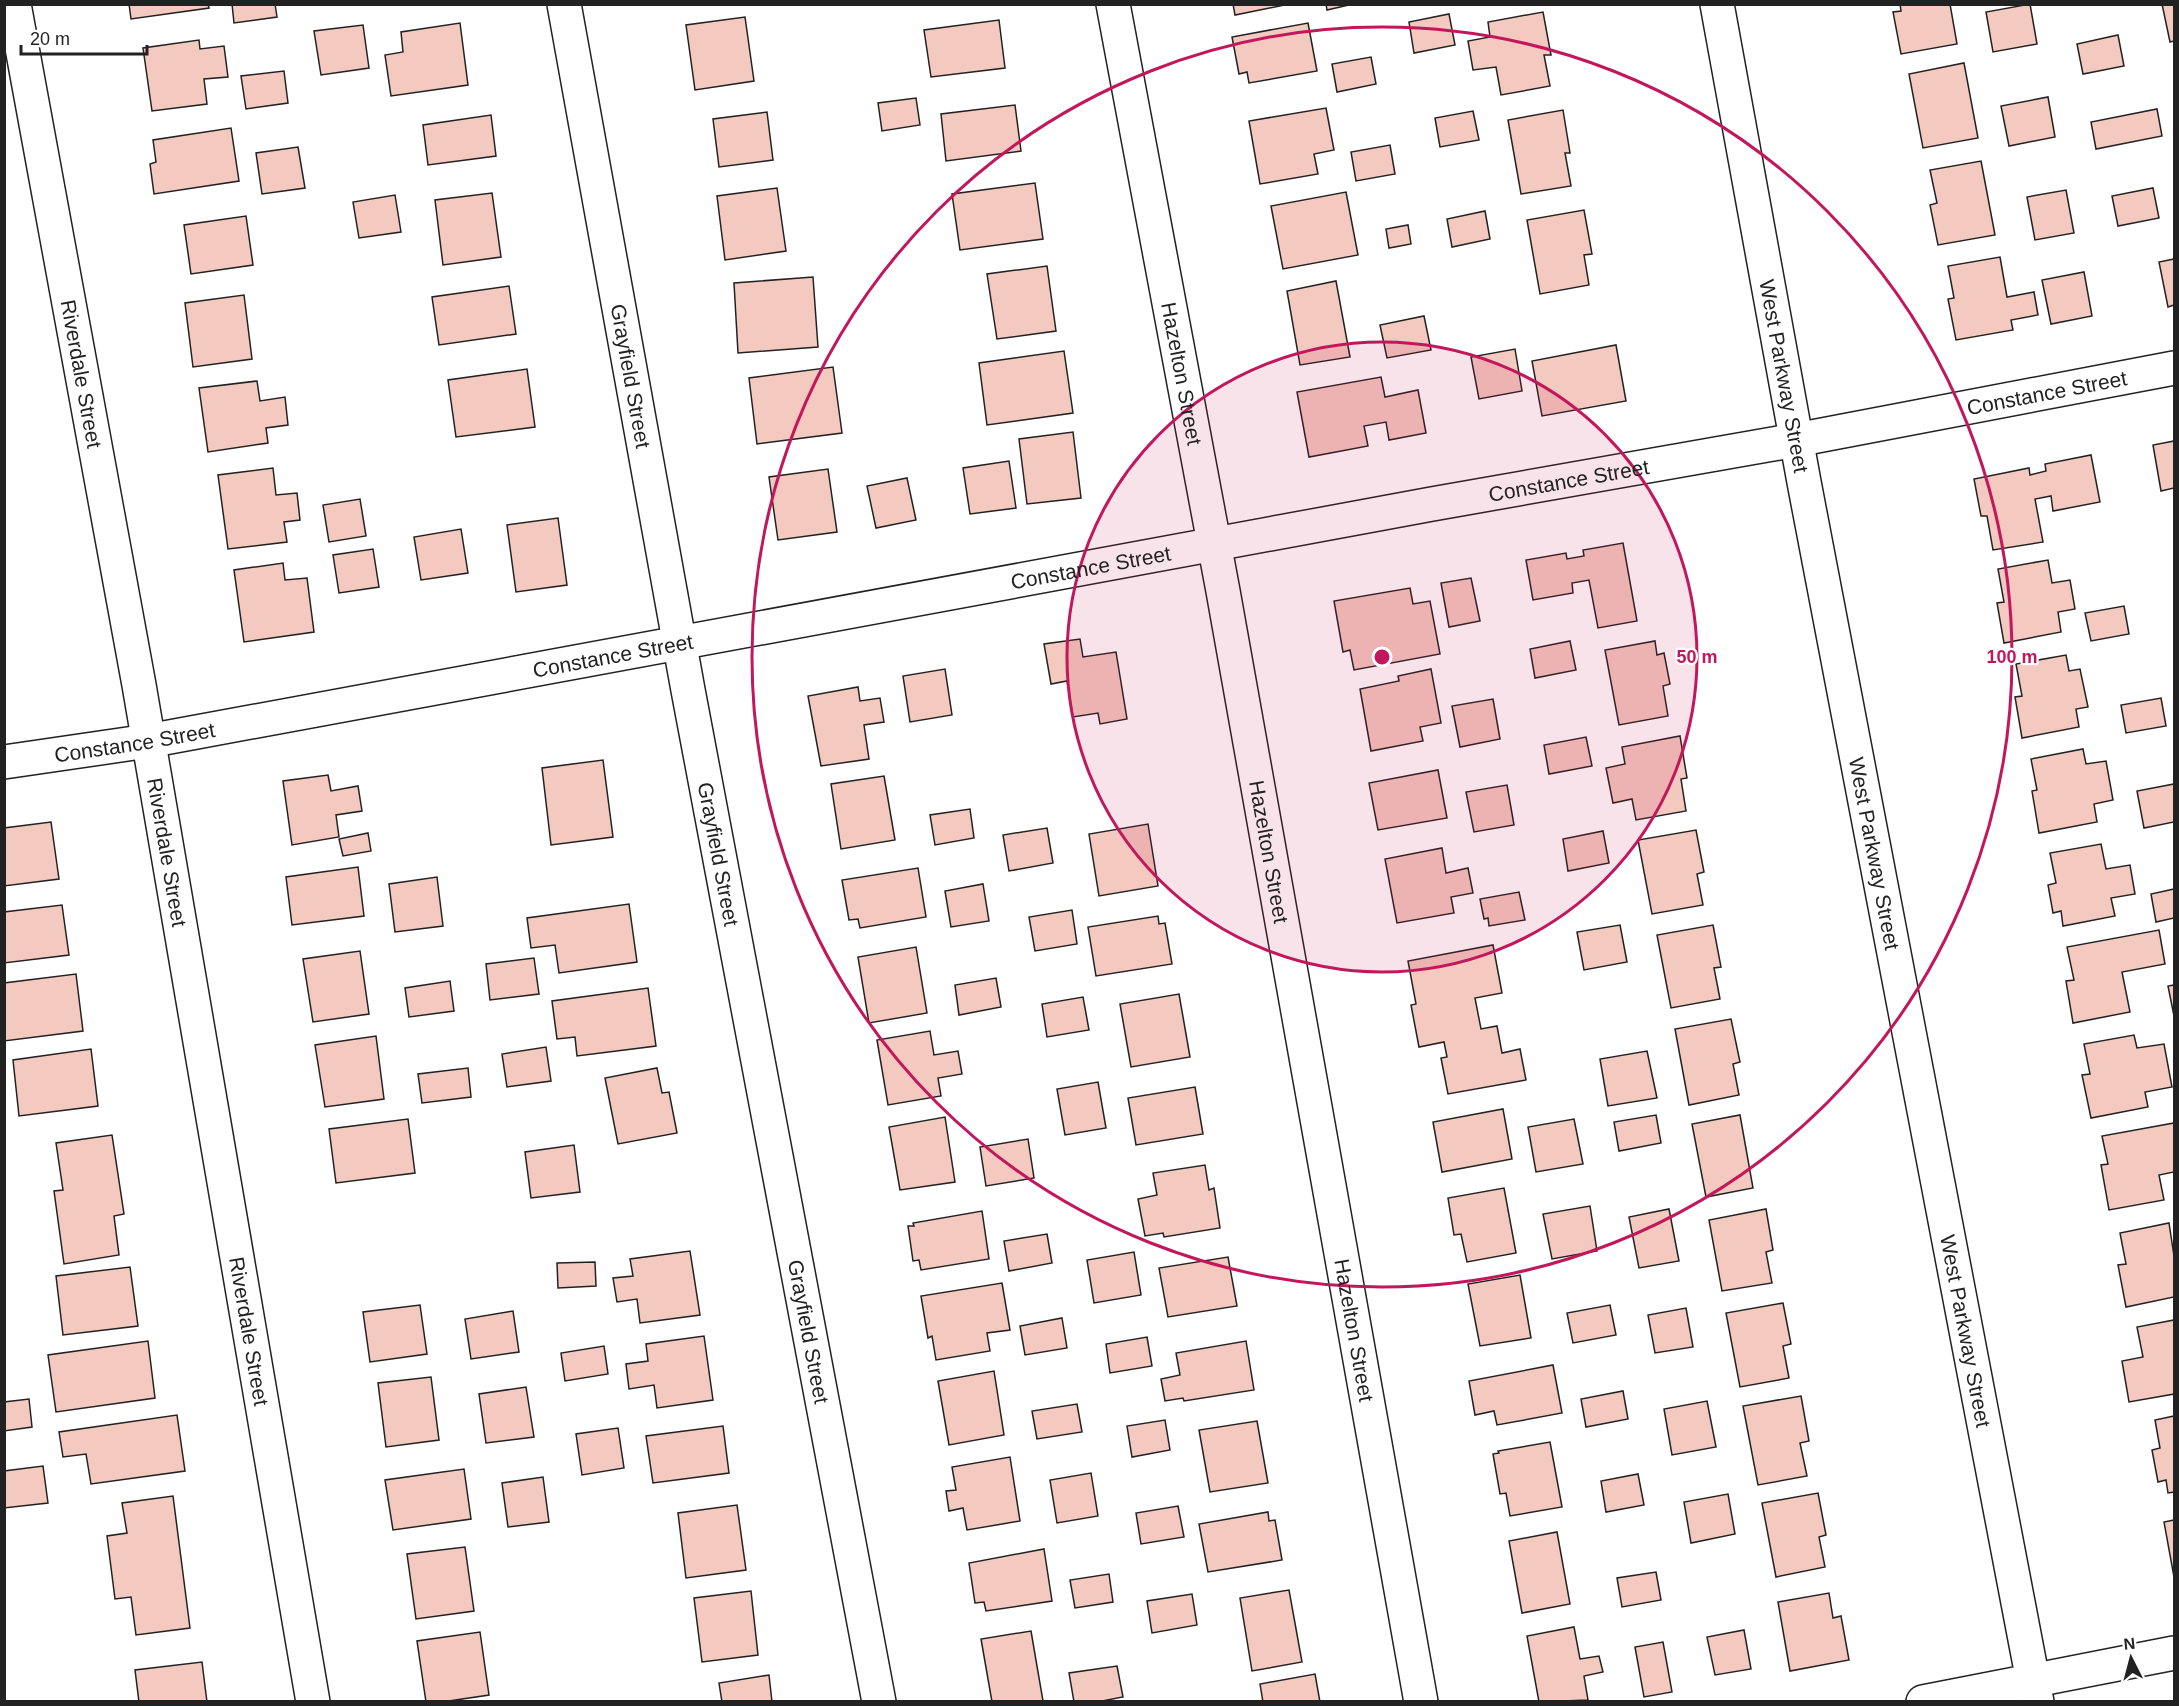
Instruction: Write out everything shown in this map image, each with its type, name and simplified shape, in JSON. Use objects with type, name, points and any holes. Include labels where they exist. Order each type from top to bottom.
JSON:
[{"type":"street","name":"Riverdale Street","points":[[15,4],[137,673],[313,1701]]},
{"type":"street","name":"Grayfield Street","points":[[564,4],[679,643],[879,1701]]},
{"type":"street","name":"Hazelton Street","points":[[1113,4],[1214,544],[1421,1701]]},
{"type":"street","name":"West Parkway Street","points":[[1717,4],[1796,440],[2036,1691]]},
{"type":"street","name":"Constance Street","points":[[4,762],[148,741],[1214,544],[1796,440],[2175,368]]},
{"type":"street","points":[[1923,1701],[2036,1691],[2175,1653]]},
{"type":"building","points":[[129,4],[208,4],[209,8],[131,19]]},
{"type":"building","points":[[232,4],[275,4],[277,17],[234,23]]},
{"type":"building","points":[[1233,4],[1285,4],[1285,5],[1235,15]]},
{"type":"building","points":[[1326,4],[1353,4],[1327,10]]},
{"type":"building","points":[[1900,4],[1950,4],[1957,44],[1901,54],[1893,12],[1901,11]]},
{"type":"building","points":[[2030,4],[2037,44],[1993,52],[1986,12]]},
{"type":"building","points":[[2162,4],[2174,4],[2174,41],[2170,42]]},
{"type":"building","points":[[1543,12],[1551,55],[1544,55],[1550,86],[1501,95],[1496,67],[1473,70],[1468,41],[1490,37],[1488,22]]},
{"type":"building","points":[[1449,14],[1455,45],[1414,53],[1409,22]]},
{"type":"building","points":[[745,17],[754,81],[695,90],[686,25]]},
{"type":"building","points":[[999,20],[1005,68],[931,77],[924,30]]},
{"type":"building","points":[[460,23],[468,85],[391,96],[385,55],[403,52],[401,32]]},
{"type":"building","points":[[1308,23],[1317,71],[1249,83],[1247,72],[1239,74],[1232,37]]},
{"type":"building","points":[[363,25],[369,68],[321,75],[314,31]]},
{"type":"building","points":[[2118,35],[2124,66],[2083,74],[2077,44]]},
{"type":"building","points":[[199,40],[200,49],[224,46],[228,77],[204,79],[207,104],[152,111],[143,48]]},
{"type":"building","points":[[1371,57],[1376,84],[1337,92],[1332,64]]},
{"type":"building","points":[[1964,63],[1978,138],[1923,148],[1909,74]]},
{"type":"building","points":[[284,71],[288,103],[246,109],[241,76]]},
{"type":"building","points":[[2048,97],[2055,137],[2009,146],[2001,106]]},
{"type":"building","points":[[916,98],[920,125],[882,131],[878,103]]},
{"type":"building","points":[[1015,105],[1021,151],[946,161],[941,114]]},
{"type":"building","points":[[1326,108],[1334,150],[1314,154],[1318,174],[1260,184],[1249,121]]},
{"type":"building","points":[[2157,109],[2162,136],[2096,149],[2091,122]]},
{"type":"building","points":[[1563,110],[1570,153],[1565,153],[1571,186],[1521,194],[1508,120]]},
{"type":"building","points":[[1473,111],[1479,140],[1440,147],[1435,118]]},
{"type":"building","points":[[767,112],[773,160],[719,167],[713,119]]},
{"type":"building","points":[[491,115],[496,156],[428,165],[423,125]]},
{"type":"building","points":[[231,128],[239,181],[154,194],[150,164],[156,162],[153,140]]},
{"type":"building","points":[[1390,145],[1395,174],[1356,181],[1351,152]]},
{"type":"building","points":[[298,147],[305,188],[262,194],[256,153]]},
{"type":"building","points":[[1981,161],[1995,235],[1938,245],[1930,205],[1937,203],[1930,170]]},
{"type":"building","points":[[1035,183],[1043,239],[960,250],[952,194]]},
{"type":"building","points":[[777,188],[786,251],[725,260],[717,196]]},
{"type":"building","points":[[2153,188],[2159,218],[2118,226],[2112,196]]},
{"type":"building","points":[[2066,190],[2074,233],[2035,240],[2027,197]]},
{"type":"building","points":[[1346,192],[1358,255],[1283,269],[1271,206]]},
{"type":"building","points":[[492,193],[501,257],[443,265],[435,200]]},
{"type":"building","points":[[395,195],[401,232],[359,238],[353,202]]},
{"type":"building","points":[[1584,210],[1592,254],[1584,255],[1589,285],[1540,294],[1527,220]]},
{"type":"building","points":[[1485,211],[1490,239],[1452,247],[1447,219]]},
{"type":"building","points":[[246,216],[253,265],[191,274],[184,225]]},
{"type":"building","points":[[1408,225],[1411,244],[1389,248],[1386,229]]},
{"type":"building","points":[[2000,257],[2007,297],[2034,292],[2038,315],[2011,320],[2013,330],[1956,340],[1948,299],[1954,298],[1948,266]]},
{"type":"building","points":[[2174,259],[2174,305],[2168,307],[2159,262]]},
{"type":"building","points":[[1047,266],[1056,331],[997,339],[987,274]]},
{"type":"building","points":[[2084,272],[2092,316],[2051,324],[2042,280]]},
{"type":"building","points":[[813,277],[818,347],[738,353],[734,283]]},
{"type":"building","points":[[1336,281],[1350,357],[1300,365],[1287,291]]},
{"type":"building","points":[[509,286],[516,334],[439,345],[432,297]]},
{"type":"building","points":[[244,295],[252,359],[193,367],[185,303]]},
{"type":"building","points":[[1424,316],[1431,350],[1387,358],[1380,325]]},
{"type":"building","points":[[1616,345],[1626,401],[1542,416],[1532,361]]},
{"type":"building","points":[[1515,349],[1522,391],[1479,399],[1471,357]]},
{"type":"building","points":[[1064,351],[1073,413],[987,425],[979,363]]},
{"type":"building","points":[[833,367],[842,433],[757,444],[749,378]]},
{"type":"building","points":[[527,369],[535,427],[456,437],[448,380]]},
{"type":"building","points":[[1381,377],[1385,397],[1418,390],[1426,433],[1389,440],[1386,422],[1364,426],[1368,446],[1309,457],[1297,392]]},
{"type":"building","points":[[257,381],[260,401],[285,397],[288,425],[266,428],[268,443],[208,452],[199,388]]},
{"type":"building","points":[[1073,432],[1081,498],[1027,504],[1019,439]]},
{"type":"building","points":[[2174,441],[2174,488],[2161,491],[2153,445]]},
{"type":"building","points":[[2091,455],[2100,502],[2053,511],[2051,496],[2035,499],[2043,542],[1993,550],[1987,516],[1981,516],[1974,479],[2029,468],[2030,475],[2046,471],[2045,464]]},
{"type":"building","points":[[1009,461],[1016,508],[970,514],[963,468]]},
{"type":"building","points":[[273,468],[276,495],[297,493],[300,520],[284,522],[287,542],[228,549],[218,475]]},
{"type":"building","points":[[828,469],[837,532],[778,540],[769,477]]},
{"type":"building","points":[[907,478],[916,520],[876,528],[867,486]]},
{"type":"building","points":[[360,499],[366,536],[329,542],[323,505]]},
{"type":"building","points":[[558,518],[567,585],[516,592],[507,525]]},
{"type":"building","points":[[461,529],[468,573],[421,580],[414,537]]},
{"type":"building","points":[[1623,543],[1637,621],[1598,628],[1589,580],[1572,583],[1573,593],[1533,600],[1526,560],[1566,553],[1567,559],[1584,556],[1583,550]]},
{"type":"building","points":[[373,549],[379,587],[339,593],[333,555]]},
{"type":"building","points":[[2048,560],[2052,583],[2070,580],[2075,609],[2058,612],[2061,632],[2004,643],[1997,603],[2004,602],[1998,569]]},
{"type":"building","points":[[283,563],[285,580],[307,578],[314,632],[244,642],[234,570]]},
{"type":"building","points":[[1471,578],[1480,621],[1449,627],[1441,583]]},
{"type":"building","points":[[1410,588],[1413,604],[1430,601],[1440,654],[1354,670],[1350,650],[1343,652],[1334,601]]},
{"type":"building","points":[[2124,606],[2129,634],[2091,641],[2085,613]]},
{"type":"building","points":[[1080,639],[1083,657],[1116,652],[1127,719],[1100,724],[1098,713],[1073,717],[1067,681],[1051,684],[1044,644]]},
{"type":"building","points":[[1570,641],[1576,670],[1535,678],[1530,649]]},
{"type":"building","points":[[1655,641],[1657,655],[1664,653],[1670,684],[1663,686],[1668,716],[1619,725],[1605,650]]},
{"type":"building","points":[[2066,655],[2069,671],[2080,669],[2088,707],[2076,709],[2079,727],[2022,738],[2015,697],[2022,696],[2016,664]]},
{"type":"building","points":[[945,669],[952,715],[910,722],[903,676]]},
{"type":"building","points":[[1431,669],[1441,723],[1420,727],[1423,741],[1371,751],[1360,689],[1399,681],[1398,676]]},
{"type":"building","points":[[858,687],[860,701],[880,698],[884,722],[864,725],[869,759],[821,766],[808,696]]},
{"type":"building","points":[[2161,698],[2166,726],[2126,733],[2121,705]]},
{"type":"building","points":[[1493,699],[1500,739],[1460,747],[1452,706]]},
{"type":"building","points":[[1680,736],[1687,778],[1681,779],[1686,811],[1636,820],[1632,799],[1613,803],[1606,768],[1625,764],[1622,747]]},
{"type":"building","points":[[1586,737],[1592,766],[1549,774],[1544,745]]},
{"type":"building","points":[[2083,749],[2086,764],[2106,761],[2113,800],[2094,804],[2097,822],[2039,833],[2032,791],[2037,790],[2031,759]]},
{"type":"building","points":[[603,760],[613,837],[551,845],[542,768]]},
{"type":"building","points":[[1438,770],[1447,818],[1378,830],[1369,783]]},
{"type":"building","points":[[328,775],[331,791],[358,786],[362,811],[336,815],[339,837],[292,845],[283,781]]},
{"type":"building","points":[[884,776],[895,840],[841,849],[831,784]]},
{"type":"building","points":[[2174,784],[2174,822],[2144,828],[2137,791]]},
{"type":"building","points":[[1507,785],[1514,825],[1474,832],[1466,792]]},
{"type":"building","points":[[970,809],[974,838],[935,845],[930,815]]},
{"type":"building","points":[[51,822],[59,879],[4,886],[4,828]]},
{"type":"building","points":[[1148,824],[1158,886],[1099,896],[1089,834]]},
{"type":"building","points":[[1047,828],[1053,863],[1009,871],[1003,835]]},
{"type":"building","points":[[1696,830],[1704,872],[1697,874],[1703,905],[1652,914],[1638,840]]},
{"type":"building","points":[[1603,831],[1609,863],[1568,871],[1563,839]]},
{"type":"building","points":[[368,833],[371,851],[343,856],[339,839]]},
{"type":"building","points":[[2101,844],[2106,869],[2130,865],[2135,894],[2111,898],[2115,916],[2063,926],[2061,911],[2053,913],[2048,885],[2056,883],[2050,853]]},
{"type":"building","points":[[1442,848],[1446,873],[1468,868],[1473,893],[1451,897],[1454,913],[1397,923],[1385,859]]},
{"type":"building","points":[[358,867],[364,916],[292,925],[286,877]]},
{"type":"building","points":[[918,868],[926,917],[860,928],[858,919],[849,920],[842,880]]},
{"type":"building","points":[[437,877],[443,926],[395,932],[389,884]]},
{"type":"building","points":[[983,884],[989,921],[951,927],[945,891]]},
{"type":"building","points":[[2174,889],[2174,918],[2156,922],[2151,894]]},
{"type":"building","points":[[1519,892],[1525,920],[1489,926],[1488,918],[1484,919],[1480,899]]},
{"type":"building","points":[[629,904],[637,962],[559,973],[555,945],[531,948],[527,918]]},
{"type":"building","points":[[62,905],[69,955],[4,963],[4,912]]},
{"type":"building","points":[[1072,910],[1077,944],[1035,951],[1029,917]]},
{"type":"building","points":[[1158,916],[1159,924],[1165,923],[1172,964],[1096,976],[1088,927]]},
{"type":"building","points":[[1620,925],[1627,962],[1584,970],[1577,932]]},
{"type":"building","points":[[1713,925],[1721,967],[1714,968],[1720,999],[1671,1008],[1657,935]]},
{"type":"building","points":[[2159,930],[2165,964],[2122,972],[2130,1012],[2073,1023],[2066,981],[2074,980],[2067,947]]},
{"type":"building","points":[[1493,945],[1502,993],[1475,998],[1481,1029],[1497,1026],[1502,1053],[1520,1049],[1526,1080],[1448,1094],[1441,1058],[1447,1057],[1444,1042],[1419,1047],[1411,1005],[1416,1004],[1408,961]]},
{"type":"building","points":[[916,947],[927,1013],[869,1023],[858,957]]},
{"type":"building","points":[[360,951],[369,1014],[313,1022],[303,959]]},
{"type":"building","points":[[534,958],[539,994],[490,1000],[486,964]]},
{"type":"building","points":[[76,974],[83,1031],[4,1041],[4,983]]},
{"type":"building","points":[[996,978],[1001,1007],[959,1015],[955,985]]},
{"type":"building","points":[[450,981],[454,1011],[409,1017],[405,988]]},
{"type":"building","points":[[2174,985],[2174,1016],[2168,986]]},
{"type":"building","points":[[648,988],[656,1046],[577,1056],[575,1037],[557,1039],[552,1001]]},
{"type":"building","points":[[1179,994],[1190,1057],[1131,1067],[1120,1004]]},
{"type":"building","points":[[1083,997],[1089,1030],[1047,1037],[1042,1004]]},
{"type":"building","points":[[1731,1019],[1740,1062],[1733,1064],[1739,1095],[1689,1105],[1675,1029]]},
{"type":"building","points":[[930,1031],[934,1055],[958,1051],[962,1074],[938,1078],[941,1096],[888,1105],[877,1040]]},
{"type":"building","points":[[2134,1035],[2137,1048],[2164,1044],[2172,1087],[2145,1092],[2148,1107],[2091,1118],[2082,1075],[2090,1074],[2084,1044]]},
{"type":"building","points":[[376,1036],[384,1099],[325,1107],[315,1045]]},
{"type":"building","points":[[546,1047],[551,1081],[507,1087],[502,1054]]},
{"type":"building","points":[[91,1049],[98,1106],[19,1116],[13,1060]]},
{"type":"building","points":[[1647,1051],[1657,1098],[1608,1106],[1600,1059]]},
{"type":"building","points":[[468,1068],[471,1097],[422,1103],[418,1074]]},
{"type":"building","points":[[657,1068],[662,1093],[669,1092],[677,1133],[618,1144],[605,1078]]},
{"type":"building","points":[[1098,1082],[1106,1128],[1065,1135],[1057,1089]]},
{"type":"building","points":[[1195,1087],[1203,1134],[1136,1145],[1128,1098]]},
{"type":"building","points":[[1503,1109],[1512,1159],[1442,1172],[1433,1122]]},
{"type":"building","points":[[1656,1115],[1661,1143],[1619,1151],[1614,1122]]},
{"type":"building","points":[[1740,1115],[1753,1188],[1706,1197],[1692,1124]]},
{"type":"building","points":[[945,1117],[955,1182],[900,1190],[889,1127]]},
{"type":"building","points":[[408,1119],[415,1173],[336,1183],[329,1129]]},
{"type":"building","points":[[1574,1119],[1583,1164],[1536,1172],[1528,1127]]},
{"type":"building","points":[[2174,1123],[2174,1172],[2159,1175],[2164,1200],[2109,1210],[2101,1165],[2108,1164],[2102,1136]]},
{"type":"building","points":[[112,1135],[124,1214],[114,1216],[119,1255],[64,1264],[54,1191],[63,1190],[56,1143]]},
{"type":"building","points":[[1028,1139],[1034,1178],[986,1186],[980,1147]]},
{"type":"building","points":[[574,1145],[580,1192],[531,1198],[525,1152]]},
{"type":"building","points":[[1205,1165],[1209,1190],[1214,1188],[1220,1228],[1164,1237],[1163,1233],[1145,1236],[1138,1199],[1157,1195],[1153,1173]]},
{"type":"building","points":[[1504,1188],[1516,1253],[1467,1262],[1461,1234],[1454,1235],[1448,1198]]},
{"type":"building","points":[[1590,1206],[1597,1251],[1552,1259],[1543,1214]]},
{"type":"building","points":[[1669,1209],[1679,1261],[1639,1268],[1629,1217]]},
{"type":"building","points":[[1766,1209],[1773,1250],[1766,1252],[1772,1283],[1722,1291],[1709,1220]]},
{"type":"building","points":[[982,1211],[989,1259],[921,1270],[919,1260],[913,1261],[908,1226],[914,1226],[913,1223]]},
{"type":"building","points":[[2169,1223],[2174,1256],[2174,1297],[2126,1307],[2118,1265],[2126,1264],[2120,1233]]},
{"type":"building","points":[[1047,1234],[1052,1263],[1009,1271],[1004,1241]]},
{"type":"building","points":[[690,1251],[700,1315],[640,1323],[637,1299],[617,1302],[613,1278],[633,1276],[630,1259]]},
{"type":"building","points":[[1134,1252],[1141,1295],[1094,1303],[1087,1260]]},
{"type":"building","points":[[1228,1257],[1237,1306],[1168,1317],[1159,1268]]},
{"type":"building","points":[[595,1262],[596,1286],[558,1288],[557,1263]]},
{"type":"building","points":[[130,1267],[138,1326],[63,1335],[56,1276]]},
{"type":"building","points":[[1520,1275],[1531,1338],[1480,1346],[1468,1284]]},
{"type":"building","points":[[1002,1283],[1010,1330],[987,1333],[990,1351],[936,1360],[932,1336],[928,1338],[921,1296]]},
{"type":"building","points":[[1783,1303],[1791,1344],[1783,1346],[1789,1378],[1740,1387],[1726,1313]]},
{"type":"building","points":[[420,1305],[427,1354],[370,1362],[363,1312]]},
{"type":"building","points":[[1610,1305],[1616,1335],[1573,1343],[1567,1313]]},
{"type":"building","points":[[1686,1308],[1693,1347],[1655,1353],[1648,1315]]},
{"type":"building","points":[[513,1311],[519,1352],[471,1359],[465,1319]]},
{"type":"building","points":[[1062,1318],[1067,1348],[1025,1355],[1020,1326]]},
{"type":"building","points":[[2174,1320],[2174,1394],[2129,1402],[2122,1361],[2143,1357],[2137,1327]]},
{"type":"building","points":[[704,1336],[713,1400],[657,1408],[654,1385],[629,1389],[626,1364],[648,1361],[646,1344]]},
{"type":"building","points":[[1147,1337],[1152,1366],[1110,1373],[1106,1344]]},
{"type":"building","points":[[148,1341],[155,1398],[56,1412],[48,1355]]},
{"type":"building","points":[[1246,1341],[1254,1390],[1184,1401],[1183,1398],[1165,1401],[1161,1379],[1180,1375],[1176,1353]]},
{"type":"building","points":[[604,1346],[608,1374],[565,1381],[561,1353]]},
{"type":"building","points":[[1553,1365],[1562,1413],[1497,1425],[1494,1411],[1475,1415],[1469,1381]]},
{"type":"building","points":[[994,1371],[1004,1435],[949,1445],[938,1381]]},
{"type":"building","points":[[431,1377],[439,1440],[386,1447],[378,1383]]},
{"type":"building","points":[[526,1387],[534,1437],[486,1443],[479,1394]]},
{"type":"building","points":[[1623,1391],[1628,1419],[1586,1427],[1581,1399]]},
{"type":"building","points":[[1801,1396],[1809,1441],[1800,1443],[1807,1476],[1758,1485],[1743,1406]]},
{"type":"building","points":[[29,1399],[32,1427],[4,1431],[4,1402]]},
{"type":"building","points":[[1707,1401],[1716,1447],[1672,1455],[1664,1409]]},
{"type":"building","points":[[1077,1404],[1082,1432],[1037,1439],[1032,1411]]},
{"type":"building","points":[[177,1415],[185,1471],[91,1484],[86,1454],[63,1457],[59,1432]]},
{"type":"building","points":[[2174,1416],[2174,1492],[2168,1493],[2166,1480],[2158,1482],[2152,1450],[2160,1448],[2155,1420]]},
{"type":"building","points":[[1165,1420],[1170,1450],[1132,1457],[1127,1426]]},
{"type":"building","points":[[1257,1421],[1268,1483],[1210,1492],[1199,1430]]},
{"type":"building","points":[[723,1426],[729,1473],[653,1483],[646,1436]]},
{"type":"building","points":[[618,1428],[624,1468],[582,1475],[576,1434]]},
{"type":"building","points":[[1550,1442],[1562,1507],[1510,1516],[1506,1493],[1500,1494],[1493,1454],[1499,1453],[1498,1451]]},
{"type":"building","points":[[1010,1457],[1020,1521],[967,1530],[963,1508],[949,1511],[946,1491],[956,1490],[952,1467]]},
{"type":"building","points":[[43,1466],[48,1503],[4,1508],[4,1471]]},
{"type":"building","points":[[464,1469],[471,1519],[393,1530],[385,1480]]},
{"type":"building","points":[[1091,1473],[1098,1516],[1057,1523],[1050,1480]]},
{"type":"building","points":[[1638,1474],[1644,1505],[1606,1512],[1601,1481]]},
{"type":"building","points":[[543,1477],[549,1522],[508,1527],[502,1483]]},
{"type":"building","points":[[1818,1493],[1826,1535],[1819,1537],[1825,1567],[1776,1577],[1762,1503]]},
{"type":"building","points":[[1728,1494],[1735,1534],[1691,1543],[1684,1502]]},
{"type":"building","points":[[173,1496],[190,1628],[136,1635],[131,1597],[115,1599],[107,1536],[127,1533],[122,1503]]},
{"type":"building","points":[[737,1505],[746,1570],[686,1578],[678,1513]]},
{"type":"building","points":[[1178,1506],[1184,1537],[1141,1544],[1136,1513]]},
{"type":"building","points":[[1268,1512],[1269,1521],[1275,1520],[1282,1560],[1208,1572],[1199,1524]]},
{"type":"building","points":[[2174,1520],[2174,1577],[2164,1522]]},
{"type":"building","points":[[1557,1532],[1570,1604],[1522,1613],[1509,1541]]},
{"type":"building","points":[[465,1547],[474,1611],[416,1619],[407,1554]]},
{"type":"building","points":[[1044,1549],[1052,1601],[986,1611],[984,1602],[975,1603],[969,1563]]},
{"type":"building","points":[[1656,1572],[1661,1600],[1622,1607],[1617,1578]]},
{"type":"building","points":[[1109,1574],[1113,1602],[1075,1608],[1070,1580]]},
{"type":"building","points":[[1289,1590],[1302,1662],[1252,1671],[1240,1598]]},
{"type":"building","points":[[751,1591],[758,1655],[702,1662],[694,1598]]},
{"type":"building","points":[[1829,1593],[1833,1618],[1841,1616],[1849,1660],[1790,1671],[1778,1602]]},
{"type":"building","points":[[1192,1594],[1197,1625],[1152,1633],[1147,1601]]},
{"type":"building","points":[[1574,1627],[1580,1659],[1599,1656],[1603,1672],[1584,1676],[1588,1700],[1539,1702],[1527,1636]]},
{"type":"building","points":[[1744,1630],[1751,1669],[1715,1675],[1707,1637]]},
{"type":"building","points":[[1031,1631],[1043,1701],[992,1702],[981,1639]]},
{"type":"building","points":[[480,1632],[489,1695],[426,1702],[417,1641]]},
{"type":"building","points":[[1663,1642],[1672,1692],[1644,1697],[1635,1647]]},
{"type":"building","points":[[202,1662],[207,1702],[139,1702],[135,1670]]},
{"type":"building","points":[[1117,1666],[1123,1697],[1097,1702],[1074,1702],[1069,1673]]},
{"type":"building","points":[[1315,1674],[1320,1702],[1263,1702],[1260,1684]]},
{"type":"building","points":[[769,1675],[772,1702],[722,1702],[719,1683]]}]
